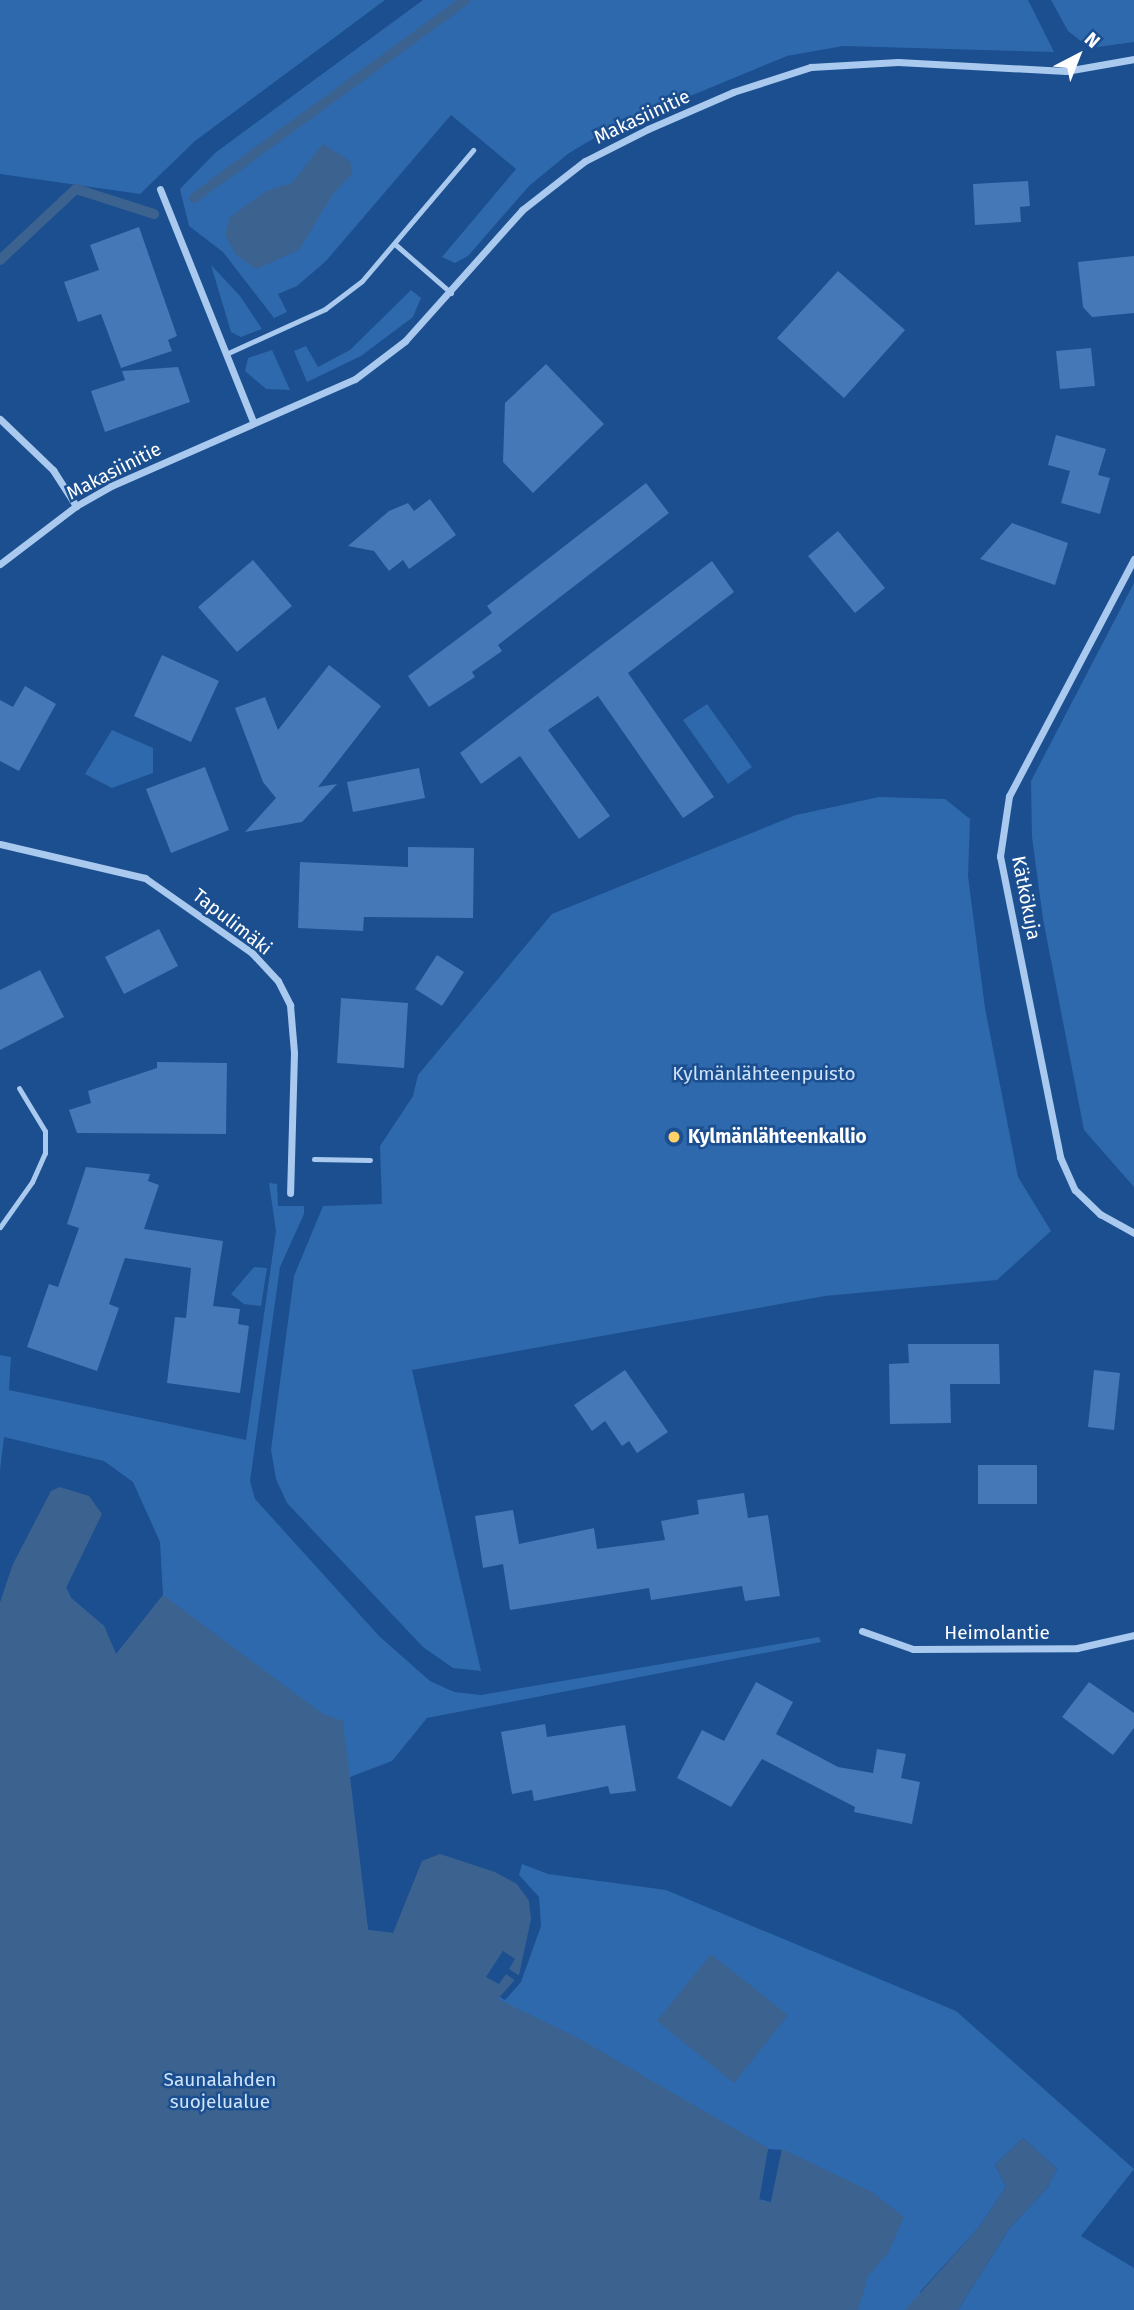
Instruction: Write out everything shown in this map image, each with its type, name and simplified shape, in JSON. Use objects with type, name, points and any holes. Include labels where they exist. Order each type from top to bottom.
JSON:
[{"type":"street","name":"Makasiinitie","points":[[0,564],[76,506],[253,422],[355,379],[405,341],[451,293],[522,210],[585,161],[733,92],[811,67],[898,62],[1066,71],[1134,59]]},
{"type":"street","points":[[160,189],[253,422]]},
{"type":"street","points":[[0,419],[52,470],[76,506]]},
{"type":"street","name":"Kätkökuja","points":[[1134,559],[1009,796],[1000,856],[1060,1157],[1075,1190],[1100,1214],[1134,1233]]},
{"type":"street","name":"Tapulimäki","points":[[0,844],[145,878],[252,953],[278,981],[290,1005],[294,1053],[290,1193]]},
{"type":"street","name":"Heimolantie","points":[[862,1631],[913,1649],[1077,1648],[1134,1635]]},
{"type":"lane","points":[[226,354],[325,309],[362,281],[396,245],[473,149]]},
{"type":"lane","points":[[396,245],[451,293]]},
{"type":"lane","points":[[0,1227],[32,1182],[45,1153],[45,1131],[19,1088]]},
{"type":"lane","points":[[314,1159],[370,1160]]},
{"type":"green space","points":[[0,0],[385,0],[195,141],[140,194],[0,174]]},
{"type":"green space","points":[[423,0],[1028,0],[1054,52],[843,46],[787,56],[608,130],[569,153],[529,186],[468,256],[455,263],[442,257],[516,169],[451,115],[326,261],[297,286],[278,294],[287,312],[274,318],[223,252],[189,226],[180,189],[215,153]]},
{"type":"green space","points":[[1051,0],[1134,0],[1134,42],[1090,48],[1068,31]]},
{"type":"green space","points":[[211,265],[240,296],[262,329],[241,337],[231,332]]},
{"type":"green space","points":[[411,290],[421,298],[413,317],[361,356],[307,382],[294,351],[306,346],[318,367],[350,350]]},
{"type":"green space","points":[[272,350],[290,390],[266,389],[245,371],[248,358]]},
{"type":"green space","points":[[1134,583],[1134,1187],[1084,1130],[1043,919],[1032,837],[1031,781]]},
{"type":"green space","points":[[707,704],[752,767],[728,784],[683,720]]},
{"type":"green space","points":[[112,730],[153,748],[153,773],[112,788],[85,774]]},
{"type":"green space","name":"Kylmänlähteenpuisto","points":[[879,797],[945,799],[970,819],[968,876],[985,1008],[1018,1177],[1051,1231],[997,1280],[825,1296],[412,1370],[481,1671],[453,1668],[423,1647],[287,1503],[276,1479],[271,1450],[294,1276],[323,1206],[382,1204],[380,1146],[413,1096],[418,1075],[552,914],[796,815]]},
{"type":"green space","name":"Saunalahden suojelualue","points":[[269,1183],[277,1184],[278,1206],[304,1206],[304,1214],[280,1267],[250,1481],[255,1499],[379,1636],[430,1681],[454,1692],[481,1695],[819,1637],[821,1642],[427,1718],[392,1761],[350,1777],[368,1930],[393,1933],[505,2000],[521,1982],[541,1926],[539,1897],[519,1875],[522,1864],[548,1874],[666,1890],[956,2011],[1134,2169],[1081,2236],[1134,2268],[1134,2310],[958,2310],[1009,2229],[1047,2188],[1057,2169],[1023,2138],[995,2165],[1006,2187],[979,2227],[920,2292],[934,2310],[0,2310],[0,1603],[10,1573],[66,1587],[71,1598],[104,1626],[116,1655],[163,1595],[160,1542],[133,1482],[104,1461],[4,1437],[0,1470],[0,1355],[11,1357],[9,1390],[246,1440],[276,1231]],"holes":[[[768,2149],[782,2150],[771,2202],[759,2199]]]},
{"type":"green space","points":[[254,1267],[267,1268],[261,1306],[244,1304],[231,1294]]},
{"type":"shaded area","points":[[323,144],[350,161],[352,174],[333,194],[299,250],[256,269],[236,255],[225,235],[230,217],[266,191],[292,183]]},
{"type":"shaded area","name":"Saunalahden suojelualue","points":[[60,1487],[89,1496],[102,1514],[66,1588],[71,1598],[104,1626],[116,1654],[163,1595],[323,1714],[343,1721],[368,1930],[393,1933],[422,1861],[440,1854],[495,1872],[517,1884],[529,1901],[531,1919],[519,1975],[498,1999],[578,2038],[768,2148],[759,2200],[771,2202],[782,2149],[872,2192],[904,2217],[888,2253],[868,2276],[858,2310],[0,2310],[0,1603],[13,1564],[51,1491]]},
{"type":"shaded area","points":[[711,1954],[788,2015],[734,2083],[657,2021]]},
{"type":"shaded area","points":[[1023,2138],[1057,2169],[1047,2188],[1009,2229],[958,2310],[905,2310],[979,2227],[1006,2187],[995,2165]]},
{"type":"pier","points":[[503,1951],[515,1959],[509,1969],[521,1977],[517,1982],[506,1974],[499,1984],[486,1977]]},
{"type":"building","points":[[1028,181],[1030,206],[1020,207],[1021,222],[975,225],[973,184]]},
{"type":"building","points":[[139,227],[177,336],[168,340],[172,351],[121,368],[101,314],[78,322],[64,282],[99,270],[90,245]]},
{"type":"building","points":[[1134,256],[1134,313],[1092,317],[1083,307],[1078,262]]},
{"type":"building","points":[[838,271],[905,330],[844,398],[777,338]]},
{"type":"building","points":[[1091,348],[1095,386],[1060,389],[1056,351]]},
{"type":"building","points":[[546,364],[604,424],[533,493],[503,462],[505,403]]},
{"type":"building","points":[[178,367],[190,402],[105,432],[91,391],[125,380],[122,371]]},
{"type":"building","points":[[1056,435],[1106,449],[1098,475],[1110,478],[1100,514],[1061,503],[1070,471],[1048,465]]},
{"type":"building","points":[[646,483],[669,513],[498,645],[502,651],[472,672],[475,677],[429,707],[408,676],[492,613],[487,606]]},
{"type":"building","points":[[430,499],[456,535],[409,569],[403,560],[389,571],[374,551],[348,546],[389,511],[408,503],[414,511]]},
{"type":"building","points":[[1012,523],[1068,543],[1055,585],[980,559]]},
{"type":"building","points":[[838,531],[885,588],[855,613],[808,556]]},
{"type":"building","points":[[253,560],[292,606],[237,652],[198,607]]},
{"type":"building","points":[[712,561],[734,592],[628,673],[714,797],[683,818],[598,696],[548,730],[610,816],[579,839],[520,756],[481,784],[460,753]]},
{"type":"building","points":[[162,655],[219,681],[191,742],[134,716]]},
{"type":"building","points":[[329,665],[381,706],[318,787],[337,784],[302,822],[245,832],[276,798],[263,782],[235,708],[265,697],[278,730]]},
{"type":"building","points":[[25,686],[56,704],[19,771],[0,761],[0,700],[13,707]]},
{"type":"building","points":[[205,767],[229,830],[171,853],[146,789]]},
{"type":"building","points":[[419,768],[425,798],[353,812],[347,782]]},
{"type":"building","points":[[408,847],[474,848],[473,918],[364,917],[363,931],[298,928],[300,862],[408,867]]},
{"type":"building","points":[[159,929],[178,966],[124,994],[105,957]]},
{"type":"building","points":[[437,955],[464,972],[442,1006],[415,989]]},
{"type":"building","points":[[40,970],[64,1017],[0,1050],[0,990]]},
{"type":"building","points":[[341,998],[408,1003],[404,1068],[337,1063]]},
{"type":"building","points":[[157,1062],[227,1063],[226,1134],[77,1133],[69,1110],[91,1103],[88,1091],[157,1068]]},
{"type":"building","points":[[86,1167],[150,1174],[148,1181],[159,1185],[144,1229],[223,1241],[213,1306],[240,1309],[238,1324],[249,1326],[240,1393],[167,1383],[175,1317],[186,1318],[191,1268],[125,1258],[109,1304],[119,1308],[97,1371],[27,1347],[49,1284],[58,1287],[79,1228],[67,1224]]},
{"type":"building","points":[[908,1344],[999,1344],[1000,1384],[950,1384],[951,1423],[890,1424],[889,1364],[909,1363]]},
{"type":"building","points":[[625,1370],[668,1432],[637,1453],[629,1441],[622,1446],[605,1421],[592,1431],[574,1405]]},
{"type":"building","points":[[1094,1370],[1120,1373],[1114,1430],[1088,1427]]},
{"type":"building","points":[[978,1465],[1037,1465],[1037,1504],[978,1504]]},
{"type":"building","points":[[744,1493],[748,1518],[768,1515],[780,1596],[745,1601],[742,1586],[651,1600],[649,1588],[510,1610],[503,1564],[483,1568],[475,1516],[513,1510],[519,1544],[594,1528],[597,1549],[665,1540],[661,1521],[699,1514],[697,1500]]},
{"type":"building","points":[[756,1682],[793,1702],[776,1734],[838,1767],[873,1773],[877,1749],[906,1754],[901,1778],[920,1782],[912,1824],[854,1812],[855,1807],[762,1759],[731,1807],[677,1778],[702,1730],[724,1741]]},
{"type":"building","points":[[1089,1682],[1134,1713],[1134,1728],[1113,1755],[1062,1717]]},
{"type":"building","points":[[545,1724],[547,1737],[625,1725],[636,1791],[610,1794],[608,1786],[534,1801],[532,1790],[512,1794],[501,1732]]},
{"type":"waterway","points":[[194,198],[466,0]]},
{"type":"waterway","points":[[0,260],[76,189],[154,214]]},
{"type":"place","name":"Kylmänlähteenkallio","points":[[674,1137]]}]
